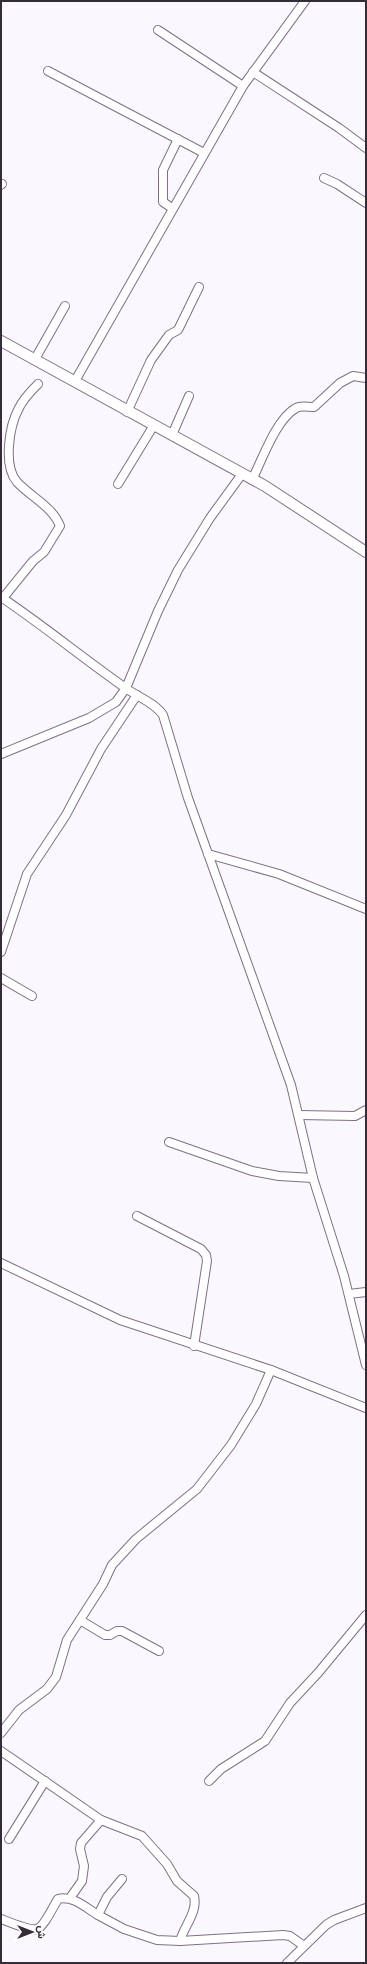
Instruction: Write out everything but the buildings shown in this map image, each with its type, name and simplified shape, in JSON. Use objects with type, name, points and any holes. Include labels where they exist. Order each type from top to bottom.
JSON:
[{"type":"street","points":[[75,382],[172,208],[243,86],[304,1]]},
{"type":"street","points":[[158,30],[243,86]]},
{"type":"street","points":[[48,71],[204,153]]},
{"type":"street","points":[[252,72],[339,128],[366,148]]},
{"type":"street","points":[[172,208],[163,202],[163,170],[178,139]]},
{"type":"street","points":[[324,178],[337,184],[366,203]]},
{"type":"street","points":[[127,412],[151,360],[169,335],[178,330],[199,287]]},
{"type":"street","points":[[35,359],[65,306]]},
{"type":"street","points":[[1,341],[294,504],[366,552]]},
{"type":"street","points":[[252,480],[279,426],[288,414],[301,406],[314,407],[340,383],[353,376],[366,378]]},
{"type":"street","points":[[38,384],[19,407],[13,421],[10,436],[10,467],[16,481],[57,517],[60,526],[44,552],[34,560],[2,598],[59,637],[126,688],[157,708],[163,715],[180,774],[291,1085],[313,1178],[349,1294],[366,1365]]},
{"type":"street","points":[[172,435],[189,396]]},
{"type":"street","points":[[118,484],[154,425]]},
{"type":"street","points":[[1,754],[90,718],[110,707],[126,688],[158,611],[178,570],[210,518],[242,474]]},
{"type":"street","points":[[1,952],[27,874],[63,820],[101,749],[137,695]]},
{"type":"street","points":[[208,854],[279,874],[366,909]]},
{"type":"street","points":[[1,978],[32,996]]},
{"type":"street","points":[[299,1114],[355,1116],[366,1110]]},
{"type":"street","points":[[169,1142],[260,1173],[278,1176],[313,1178]]},
{"type":"street","points":[[137,1216],[201,1249],[206,1255],[207,1261],[194,1346]]},
{"type":"street","points":[[1,1263],[120,1320],[194,1346],[271,1370],[366,1408]]},
{"type":"street","points":[[349,1294],[366,1292]]},
{"type":"street","points":[[1,1733],[19,1710],[47,1689],[56,1677],[67,1640],[103,1584],[112,1565],[136,1539],[197,1489],[231,1445],[256,1404],[271,1370]]},
{"type":"street","points":[[209,1781],[222,1769],[265,1741],[290,1703],[318,1673],[366,1615]]},
{"type":"street","points":[[80,1620],[105,1635],[110,1635],[117,1630],[122,1631],[159,1651]]},
{"type":"street","points":[[1,1750],[101,1820],[142,1836],[167,1864],[177,1881],[194,1896],[195,1908],[183,1930],[180,1941]]},
{"type":"street","points":[[9,1839],[45,1781]]},
{"type":"street","points":[[70,1898],[82,1881],[84,1866],[80,1849],[81,1843],[101,1820]]},
{"type":"street","points":[[98,1915],[107,1897],[122,1879]]},
{"type":"street","points":[[1,1919],[30,1929],[37,1929],[42,1926],[58,1899],[70,1898],[124,1929],[157,1940],[180,1941],[283,1935],[290,1936],[304,1946]]},
{"type":"street","points":[[287,1963],[326,1925],[334,1920],[366,1908]]}]
